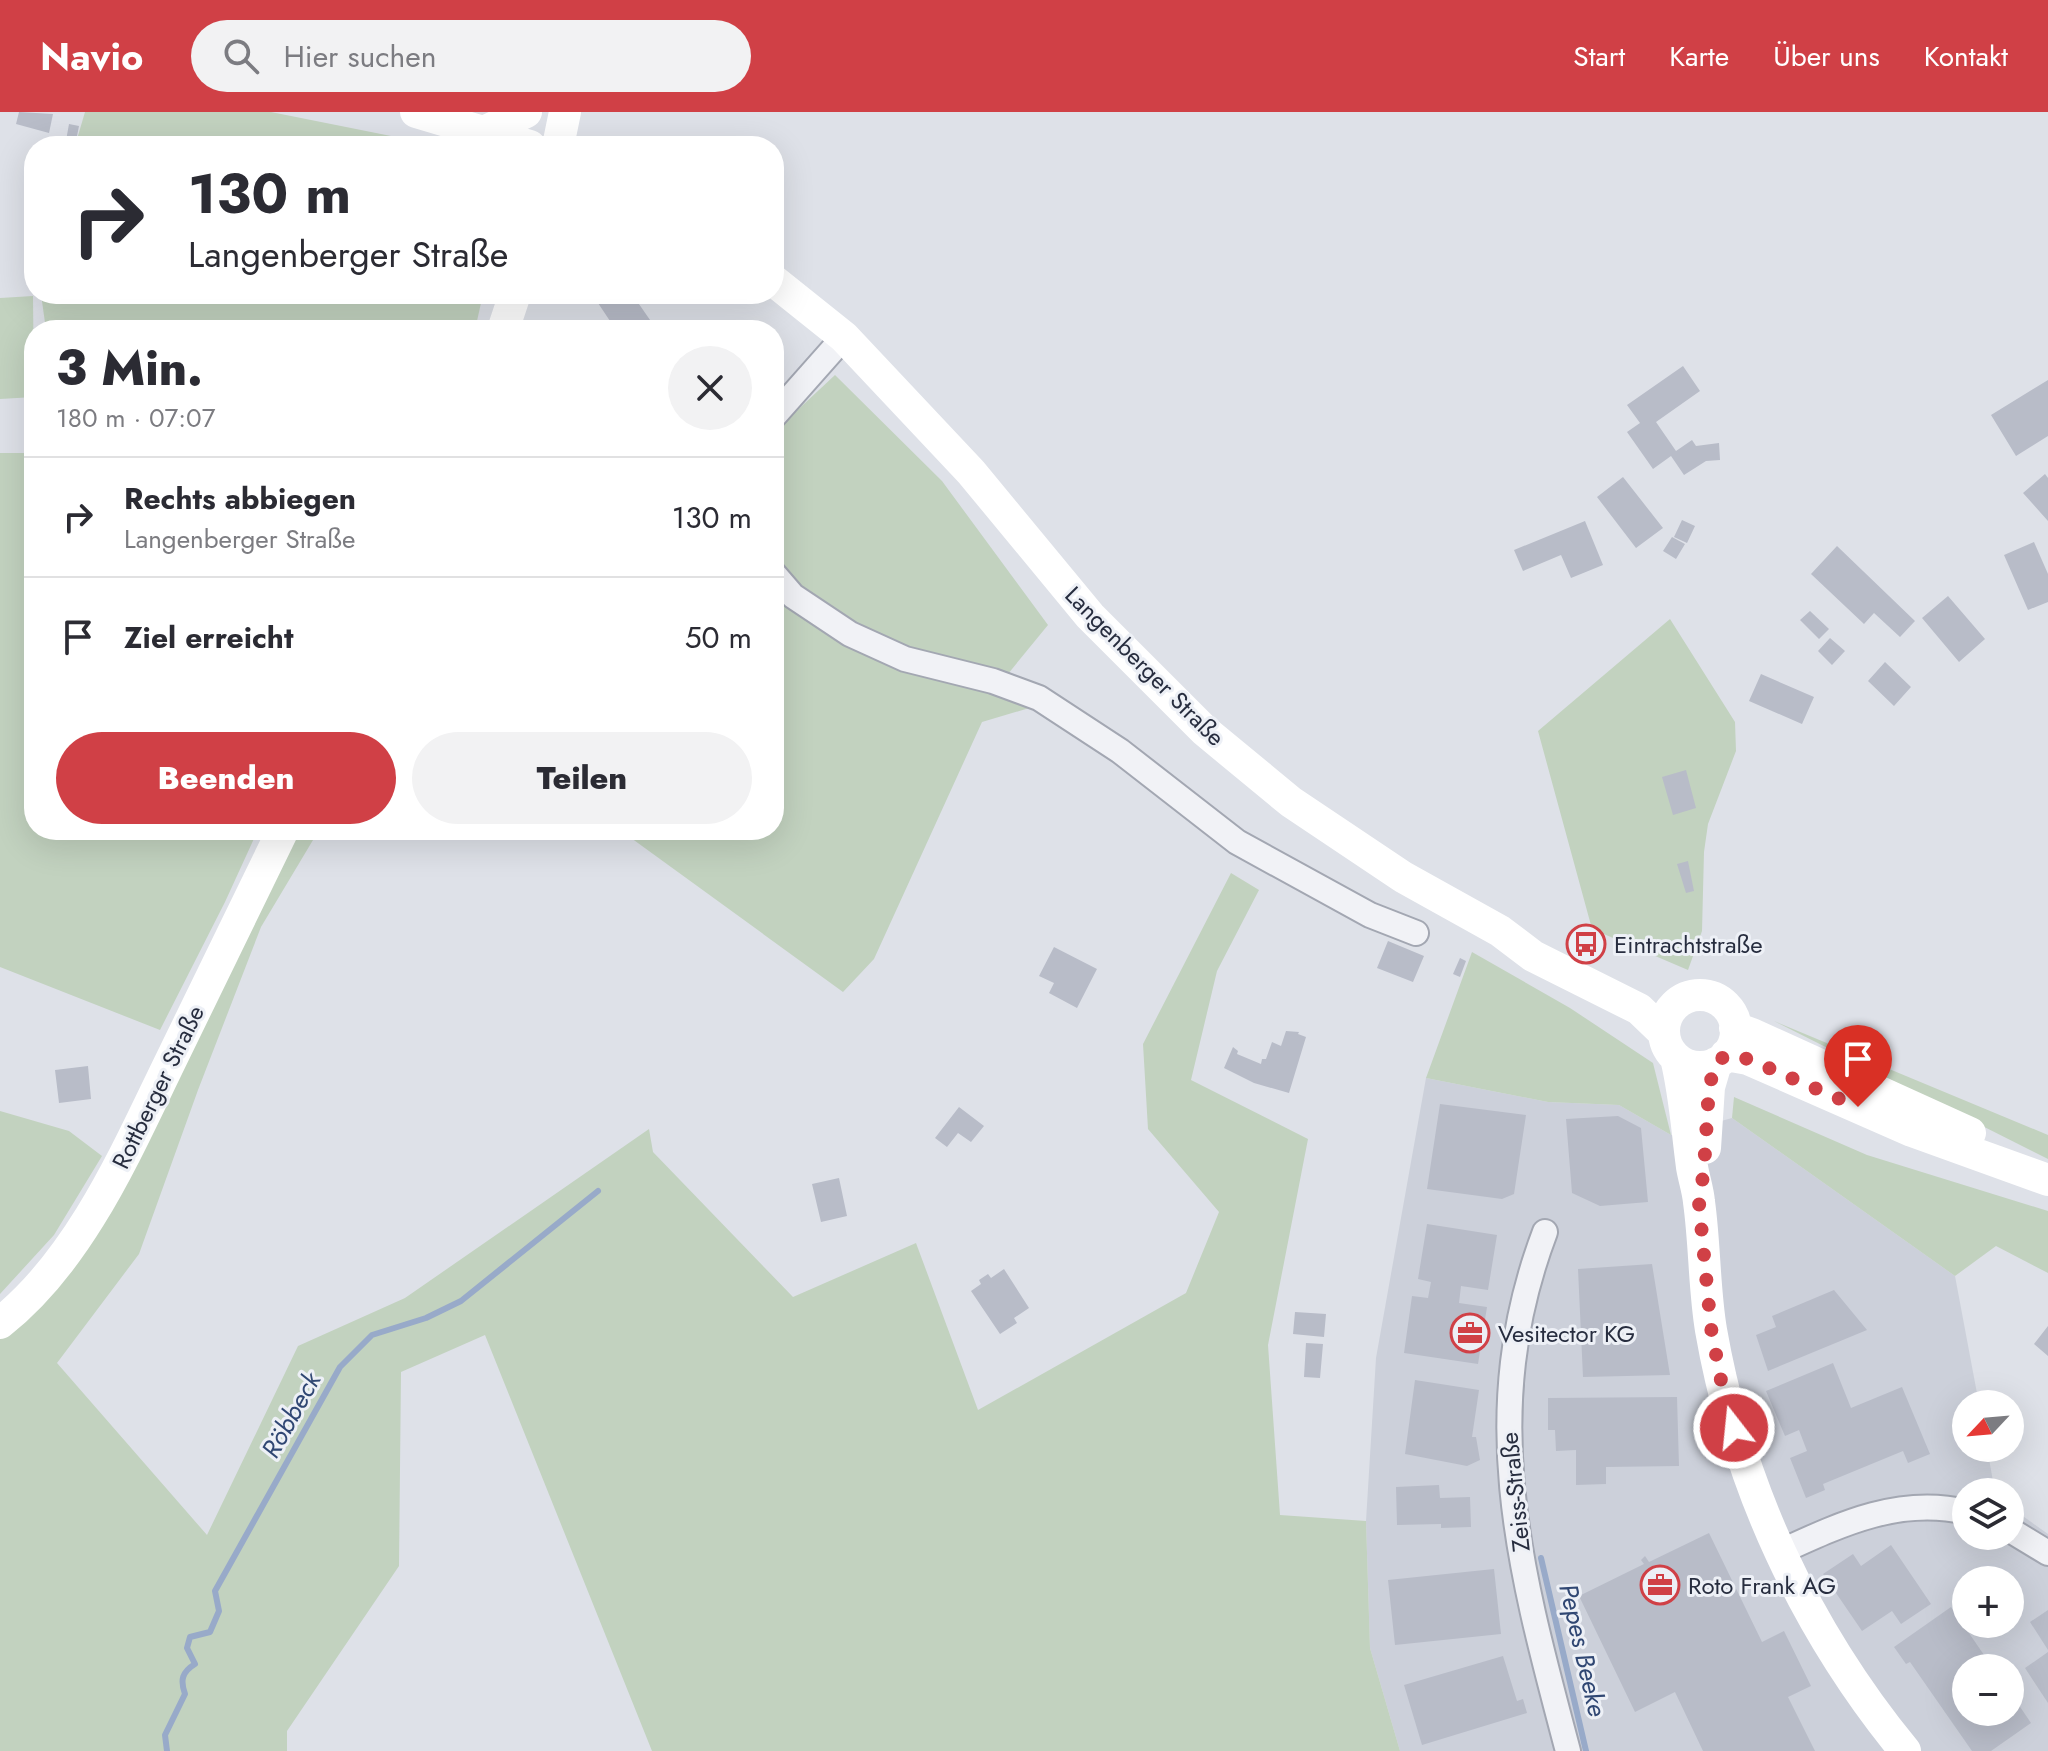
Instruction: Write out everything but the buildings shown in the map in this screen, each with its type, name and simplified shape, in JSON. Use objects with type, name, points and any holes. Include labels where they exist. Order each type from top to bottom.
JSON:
[{"type":"main road","points":[[416,112],[483,136]]},
{"type":"main road","points":[[495,136],[526,112]]},
{"type":"main road","points":[[560,136],[565,112]]},
{"type":"main road","name":"Langenberger Straße","points":[[784,289],[844,337],[971,472],[1090,616],[1205,731],[1291,802],[1403,877],[1500,931],[1533,956],[1639,1009],[1670,1046]]},
{"type":"main road","name":"Rottberger Straße","points":[[0,1323],[61,1257],[109,1187],[278,840]]},
{"type":"main road","name":"Langenberger Straße","points":[[1500,931],[1538,942],[1648,991],[1683,998]]},
{"type":"main road","points":[[1699,1203],[1709,1087],[1726,1049],[1732,1015],[1711,997],[1698,995],[1683,998],[1665,1019],[1684,1089],[1711,1328],[1724,1396],[1754,1492],[1798,1591],[1842,1667],[1905,1751]]},
{"type":"main road","points":[[1670,1046],[1688,1065],[1702,1069],[1726,1049]]},
{"type":"main road","points":[[1726,1049],[1922,1110],[2048,1171]]},
{"type":"main road","points":[[1726,1049],[1912,1131],[2048,1180]]},
{"type":"street","points":[[784,405],[844,337]]},
{"type":"street","points":[[784,586],[793,596],[850,634],[905,659],[993,681],[1039,698],[1120,751],[1237,842],[1370,915],[1416,933]]},
{"type":"street","name":"Zeiss-Straße","points":[[1545,1232],[1531,1267],[1513,1346],[1508,1403],[1508,1459],[1522,1563],[1568,1751]]},
{"type":"street","points":[[1780,1552],[1895,1508],[1952,1510]]},
{"type":"street","points":[[2024,1538],[2048,1553]]},
{"type":"shaded area","points":[[1426,1078],[1548,1102],[1619,1105],[1671,1135],[1732,1118],[1955,1276],[1976,1390],[1952,1390],[1952,1462],[1990,1462],[1992,1478],[1952,1478],[1952,1550],[2024,1550],[2024,1517],[2048,1534],[2048,1751],[1400,1751],[1370,1648],[1366,1521],[1376,1358]]},
{"type":"green space","points":[[85,112],[271,112],[391,136],[78,136]]},
{"type":"green space","points":[[24,297],[24,304],[33,304],[33,320],[24,320],[24,398],[0,399],[0,298]]},
{"type":"green space","points":[[42,304],[481,304],[477,320],[45,320]]},
{"type":"green space","points":[[835,375],[942,481],[1048,625],[994,691],[1036,706],[982,722],[874,959],[843,992],[634,840],[784,840],[784,423]]},
{"type":"green space","points":[[0,453],[24,453],[24,840],[253,840],[160,1030],[0,967]]},
{"type":"green space","points":[[1670,619],[1735,722],[1736,751],[1708,824],[1704,852],[1702,931],[1688,970],[1592,929],[1538,731]]},
{"type":"green space","points":[[288,840],[313,840],[261,927],[139,1254],[57,1363],[207,1535],[298,1346],[405,1298],[649,1129],[653,1152],[793,1297],[916,1243],[978,1410],[1186,1293],[1219,1212],[1148,1129],[1143,1044],[1231,873],[1259,890],[1217,971],[1191,1080],[1308,1139],[1268,1345],[1280,1515],[1366,1521],[1370,1648],[1400,1751],[652,1751],[485,1335],[401,1372],[399,1566],[287,1731],[287,1751],[0,1751],[0,1335],[12,1325]]},
{"type":"green space","points":[[1472,952],[1570,1008],[1653,1063],[1671,1135],[1619,1105],[1548,1102],[1426,1078]]},
{"type":"green space","points":[[1774,1021],[2048,1135],[2048,1159]]},
{"type":"green space","points":[[1734,1097],[1867,1155],[2048,1211],[2048,1273],[1996,1246],[1955,1276],[1732,1118]]},
{"type":"green space","points":[[0,1111],[69,1131],[102,1156],[54,1235],[0,1294]]},
{"type":"waterway","name":"Röbbeck","points":[[167,1751],[165,1735],[185,1694],[183,1677],[195,1664],[187,1648],[190,1637],[210,1632],[219,1611],[215,1591],[340,1367],[372,1335],[426,1318],[461,1301],[598,1191]]},
{"type":"waterway","name":"Pepes Beeke","points":[[1541,1558],[1586,1751]]},
{"type":"place","name":"Eintrachtstraße","points":[[1586,944]]},
{"type":"place","name":"Vesitector KG","points":[[1470,1333]]},
{"type":"place","name":"Roto Frank AG","points":[[1660,1585]]},
{"type":"route","points":[[1734,1428],[1724,1396],[1711,1328],[1699,1203],[1709,1087],[1716,1063],[1726,1055],[1748,1059],[1858,1107]]}]
